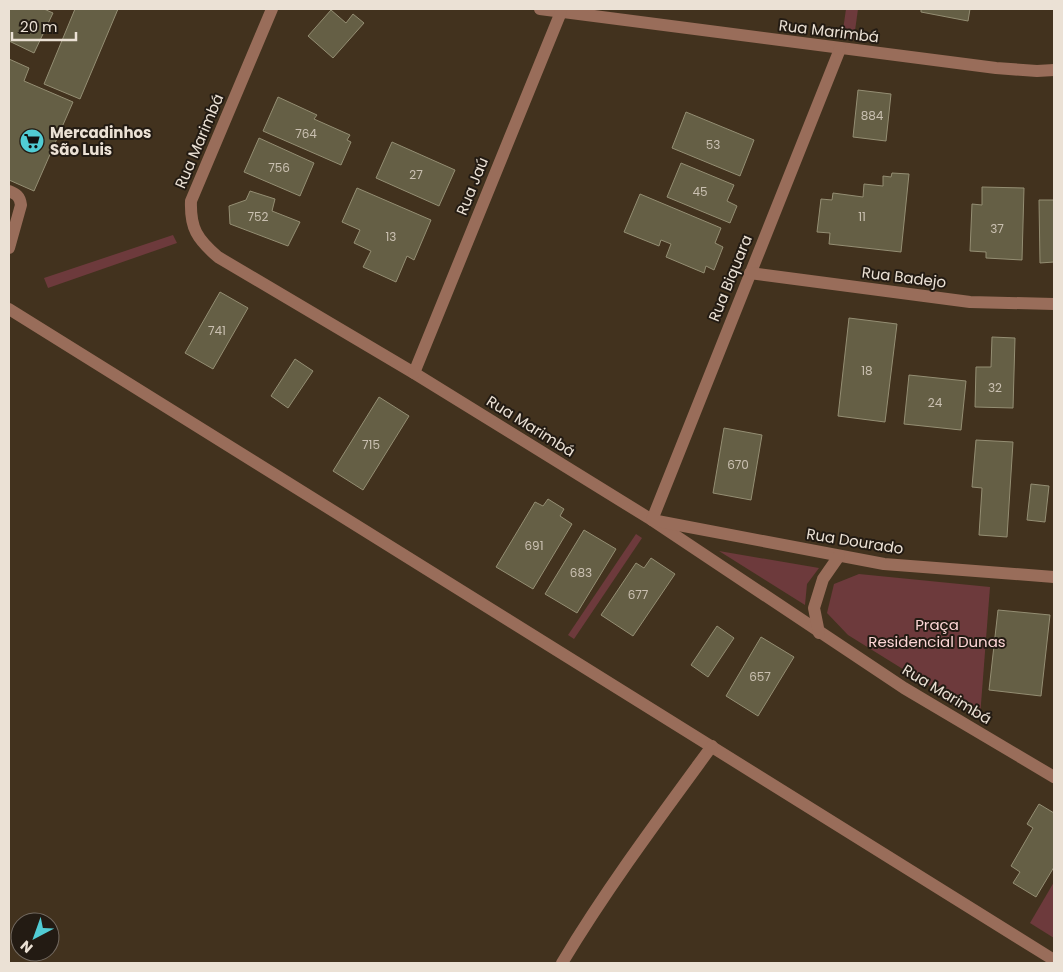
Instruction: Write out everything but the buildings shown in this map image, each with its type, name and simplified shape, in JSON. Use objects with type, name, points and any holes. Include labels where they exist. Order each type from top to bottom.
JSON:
[{"type":"street","name":"Rua Marimbá","points":[[272,9],[191,200],[190,216],[194,231],[203,245],[218,257],[414,373],[652,520],[904,688],[1054,777]]},
{"type":"street","name":"Rua Marimbá","points":[[540,9],[996,68],[1054,70]]},
{"type":"street","name":"Rua Jaú","points":[[414,373],[561,12]]},
{"type":"street","name":"Rua Biquara","points":[[652,520],[840,49]]},
{"type":"street","points":[[9,191],[17,195],[21,205],[9,248]]},
{"type":"street","name":"Rua Badejo","points":[[750,273],[970,302],[1054,304]]},
{"type":"street","points":[[9,308],[1054,960]]},
{"type":"street","name":"Rua Dourado","points":[[652,520],[884,564],[1054,577]]},
{"type":"street","points":[[819,633],[814,608],[823,580],[839,556]]},
{"type":"street","points":[[562,963],[620,871],[712,746]]},
{"type":"green space","points":[[846,9],[858,9],[854,38],[842,37]]},
{"type":"green space","points":[[173,235],[177,243],[48,288],[44,278]]},
{"type":"green space","points":[[636,534],[642,538],[574,639],[568,635]]},
{"type":"green space","points":[[719,551],[819,568],[807,584],[805,605]]},
{"type":"green space","name":"Praça Residencial Dunas","points":[[859,574],[990,587],[980,717],[848,635],[827,613],[834,584]]},
{"type":"green space","points":[[1054,882],[1054,938],[1030,923]]},
{"type":"place","name":"Mercadinhos São Luis","points":[[32,141]]}]
